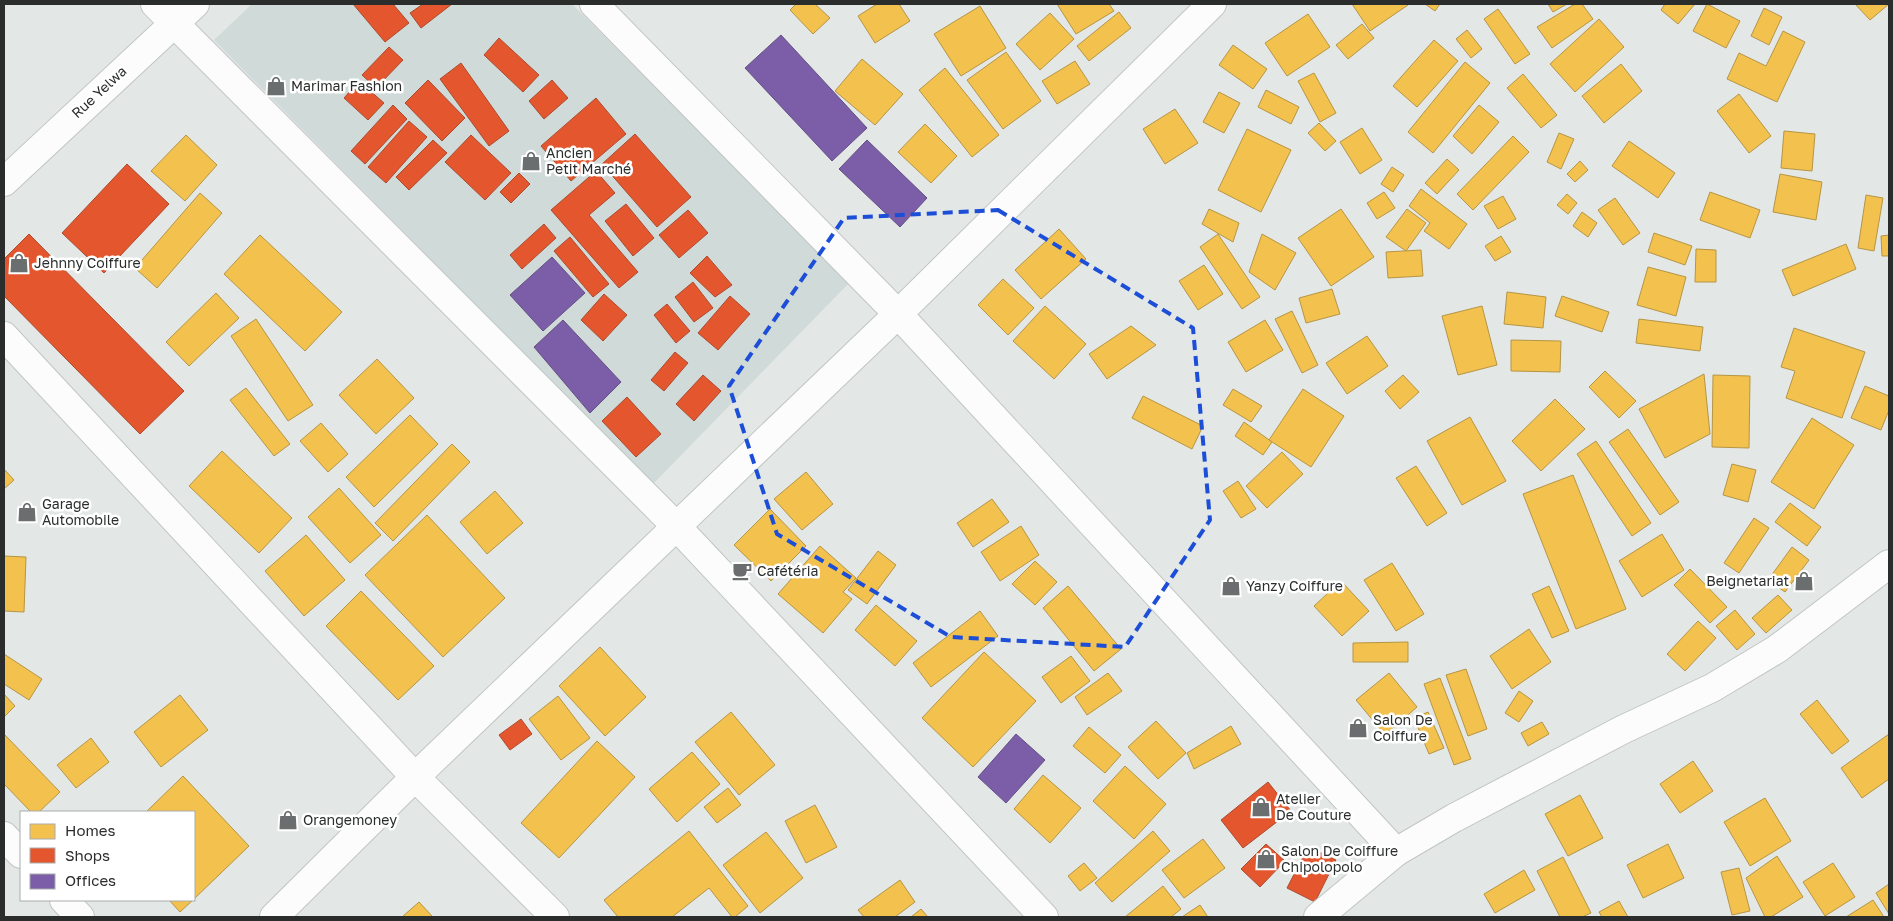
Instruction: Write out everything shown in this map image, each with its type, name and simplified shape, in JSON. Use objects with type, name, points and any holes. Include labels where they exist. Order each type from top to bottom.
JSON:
[{"type":"street","name":"Rue Yelwa","points":[[4,182],[164,13],[195,4]]},
{"type":"street","points":[[594,4],[898,314],[1396,852]]},
{"type":"street","points":[[274,917],[415,777],[898,314],[1212,4]]},
{"type":"street","points":[[164,13],[677,527],[1044,917]]},
{"type":"street","points":[[4,336],[415,777],[555,917]]},
{"type":"street","points":[[1318,917],[1396,852],[1462,813],[1624,729],[1712,688],[1777,649],[1889,564]]},
{"type":"street","points":[[4,836],[20,853]]},
{"type":"street","points":[[65,901],[80,917]]},
{"type":"highlighted area","points":[[998,210],[1193,328],[1210,520],[1125,647],[951,637],[777,534],[729,386],[844,218]]},
{"type":"shaded area","name":"Ancien Petit Marché","points":[[252,4],[572,4],[850,282],[653,484],[214,40]]},
{"type":"building: Homes","points":[[796,4],[815,4],[830,18],[813,34],[790,10]]},
{"type":"building: Homes","points":[[877,4],[899,4],[910,21],[875,43],[858,16]]},
{"type":"building: Homes","points":[[1057,4],[1109,4],[1114,11],[1076,34]]},
{"type":"building: Homes","points":[[1352,4],[1407,4],[1408,5],[1370,31]]},
{"type":"building: Homes","points":[[1425,4],[1440,4],[1435,11]]},
{"type":"building: Homes","points":[[1548,4],[1567,4],[1553,12]]},
{"type":"building: Homes","points":[[1575,4],[1582,4],[1593,19],[1552,48],[1537,27]]},
{"type":"building: Homes","points":[[1665,4],[1695,4],[1678,24],[1661,10]]},
{"type":"building: Homes","points":[[1707,4],[1740,21],[1726,48],[1693,31]]},
{"type":"building: Homes","points":[[1855,4],[1889,4],[1870,20]]},
{"type":"building: Homes","points":[[980,6],[1006,48],[961,76],[934,34]]},
{"type":"building: Homes","points":[[1764,8],[1782,17],[1769,45],[1751,36]]},
{"type":"building: Homes","points":[[1498,9],[1530,54],[1515,64],[1484,19]]},
{"type":"building: Homes","points":[[1119,12],[1131,28],[1089,61],[1077,46]]},
{"type":"building: Homes","points":[[1050,13],[1074,39],[1040,70],[1016,44]]},
{"type":"building: Homes","points":[[1308,14],[1330,47],[1287,76],[1265,43]]},
{"type":"building: Homes","points":[[1599,19],[1624,47],[1575,92],[1550,64]]},
{"type":"building: Homes","points":[[1362,24],[1374,38],[1348,59],[1336,45]]},
{"type":"building: Homes","points":[[1467,30],[1482,49],[1471,58],[1456,39]]},
{"type":"building: Homes","points":[[1783,31],[1805,42],[1777,102],[1727,79],[1739,53],[1766,66]]},
{"type":"building: Homes","points":[[1434,40],[1458,61],[1417,107],[1393,86]]},
{"type":"building: Homes","points":[[1233,45],[1267,69],[1253,89],[1219,65]]},
{"type":"building: Homes","points":[[1006,52],[1041,101],[1003,129],[967,80]]},
{"type":"building: Homes","points":[[862,59],[903,94],[875,125],[835,91]]},
{"type":"building: Homes","points":[[1075,61],[1090,84],[1057,104],[1042,81]]},
{"type":"building: Homes","points":[[1465,62],[1490,83],[1433,153],[1408,132]]},
{"type":"building: Homes","points":[[1621,64],[1642,91],[1604,123],[1582,96]]},
{"type":"building: Homes","points":[[945,68],[999,135],[972,157],[919,90]]},
{"type":"building: Homes","points":[[1314,73],[1336,113],[1320,122],[1298,81]]},
{"type":"building: Homes","points":[[1523,74],[1557,115],[1541,128],[1507,88]]},
{"type":"building: Homes","points":[[1266,90],[1299,107],[1291,124],[1258,107]]},
{"type":"building: Homes","points":[[1219,92],[1240,103],[1224,133],[1203,122]]},
{"type":"building: Homes","points":[[1739,94],[1771,136],[1749,153],[1717,111]]},
{"type":"building: Homes","points":[[1479,105],[1499,122],[1472,154],[1453,136]]},
{"type":"building: Homes","points":[[1175,109],[1198,143],[1165,164],[1143,129]]},
{"type":"building: Homes","points":[[1319,123],[1336,141],[1325,151],[1308,133]]},
{"type":"building: Homes","points":[[925,124],[957,156],[931,183],[898,152]]},
{"type":"building: Homes","points":[[1362,128],[1382,160],[1360,174],[1340,142]]},
{"type":"building: Homes","points":[[1247,129],[1291,150],[1261,212],[1218,190]]},
{"type":"building: Homes","points":[[1784,131],[1815,134],[1812,171],[1781,168]]},
{"type":"building: Homes","points":[[1559,133],[1574,139],[1561,169],[1547,162]]},
{"type":"building: Homes","points":[[186,135],[217,165],[185,201],[151,171]]},
{"type":"building: Homes","points":[[1513,136],[1529,152],[1473,210],[1457,194]]},
{"type":"building: Homes","points":[[1629,141],[1675,173],[1658,198],[1612,166]]},
{"type":"building: Homes","points":[[1447,159],[1459,170],[1437,194],[1425,183]]},
{"type":"building: Homes","points":[[1580,161],[1588,170],[1575,182],[1567,174]]},
{"type":"building: Homes","points":[[1392,167],[1404,175],[1393,192],[1381,184]]},
{"type":"building: Homes","points":[[1780,174],[1822,182],[1816,220],[1773,212]]},
{"type":"building: Homes","points":[[1421,189],[1467,224],[1449,249],[1424,231],[1430,223],[1409,206]]},
{"type":"building: Homes","points":[[1384,192],[1395,208],[1377,219],[1367,203]]},
{"type":"building: Homes","points":[[1710,192],[1760,210],[1750,238],[1700,220]]},
{"type":"building: Homes","points":[[200,193],[222,213],[157,288],[135,268]]},
{"type":"building: Homes","points":[[1567,194],[1577,203],[1568,214],[1557,205]]},
{"type":"building: Homes","points":[[1866,195],[1883,198],[1874,251],[1858,248]]},
{"type":"building: Homes","points":[[1503,196],[1516,219],[1498,229],[1484,206]]},
{"type":"building: Homes","points":[[1615,198],[1640,233],[1623,245],[1598,210]]},
{"type":"building: Homes","points":[[1209,209],[1239,223],[1233,242],[1202,224]]},
{"type":"building: Homes","points":[[1341,209],[1374,257],[1331,286],[1298,238]]},
{"type":"building: Homes","points":[[1407,209],[1426,223],[1406,251],[1386,237]]},
{"type":"building: Homes","points":[[1582,212],[1597,223],[1588,237],[1573,226]]},
{"type":"building: Homes","points":[[1059,229],[1086,259],[1041,299],[1015,270]]},
{"type":"building: Homes","points":[[1654,233],[1692,246],[1685,265],[1648,252]]},
{"type":"building: Homes","points":[[1218,234],[1260,297],[1242,309],[1200,247]]},
{"type":"building: Homes","points":[[1262,234],[1296,253],[1275,290],[1249,272]]},
{"type":"building: Homes","points":[[260,235],[342,312],[305,351],[224,274]]},
{"type":"building: Homes","points":[[1889,235],[1889,256],[1882,256],[1881,236]]},
{"type":"building: Homes","points":[[1501,236],[1511,252],[1495,261],[1485,246]]},
{"type":"building: Homes","points":[[1846,244],[1856,269],[1793,296],[1782,270]]},
{"type":"building: Homes","points":[[1696,249],[1716,250],[1716,282],[1695,282]]},
{"type":"building: Homes","points":[[1421,250],[1423,276],[1388,278],[1386,252]]},
{"type":"building: Homes","points":[[1204,265],[1223,294],[1198,310],[1179,281]]},
{"type":"building: Homes","points":[[1648,267],[1686,277],[1676,316],[1637,305]]},
{"type":"building: Homes","points":[[1003,279],[1034,308],[1008,335],[978,305]]},
{"type":"building: Homes","points":[[1332,289],[1340,314],[1306,323],[1299,298]]},
{"type":"building: Homes","points":[[1507,292],[1546,297],[1543,328],[1504,324]]},
{"type":"building: Homes","points":[[216,293],[239,318],[189,366],[166,342]]},
{"type":"building: Homes","points":[[1562,296],[1609,312],[1602,332],[1555,316]]},
{"type":"building: Homes","points":[[1045,306],[1086,344],[1054,379],[1013,341]]},
{"type":"building: Homes","points":[[1482,306],[1497,365],[1458,375],[1442,316]]},
{"type":"building: Homes","points":[[1292,311],[1318,365],[1302,373],[1275,319]]},
{"type":"building: Homes","points":[[256,319],[313,405],[288,421],[231,336]]},
{"type":"building: Homes","points":[[1639,319],[1703,327],[1700,351],[1636,343]]},
{"type":"building: Homes","points":[[1265,320],[1283,350],[1246,372],[1228,342]]},
{"type":"building: Homes","points":[[1131,326],[1156,345],[1107,379],[1089,354]]},
{"type":"building: Homes","points":[[1794,328],[1865,352],[1842,418],[1786,398],[1795,371],[1781,367]]},
{"type":"building: Homes","points":[[1367,336],[1388,366],[1347,394],[1326,363]]},
{"type":"building: Homes","points":[[1511,340],[1561,341],[1560,372],[1511,371]]},
{"type":"building: Homes","points":[[377,359],[414,398],[376,434],[339,395]]},
{"type":"building: Homes","points":[[1605,371],[1636,401],[1619,418],[1589,387]]},
{"type":"building: Homes","points":[[1704,374],[1710,434],[1665,458],[1639,409]]},
{"type":"building: Homes","points":[[1403,375],[1419,392],[1400,409],[1385,391]]},
{"type":"building: Homes","points":[[1713,375],[1750,376],[1749,448],[1712,447]]},
{"type":"building: Homes","points":[[1865,386],[1889,396],[1889,410],[1881,430],[1851,418]]},
{"type":"building: Homes","points":[[246,388],[290,444],[274,456],[230,400]]},
{"type":"building: Homes","points":[[1233,389],[1262,406],[1251,422],[1223,405]]},
{"type":"building: Homes","points":[[1303,389],[1344,416],[1311,467],[1269,440]]},
{"type":"building: Homes","points":[[1143,396],[1203,426],[1192,449],[1132,418]]},
{"type":"building: Homes","points":[[1555,399],[1585,429],[1541,471],[1512,441]]},
{"type":"building: Homes","points":[[410,415],[438,444],[374,507],[346,477]]},
{"type":"building: Homes","points":[[1470,417],[1506,481],[1462,505],[1427,441]]},
{"type":"building: Homes","points":[[1812,418],[1854,445],[1814,509],[1771,482]]},
{"type":"building: Homes","points":[[1244,422],[1272,442],[1263,455],[1235,436]]},
{"type":"building: Homes","points":[[321,423],[348,454],[328,472],[300,441]]},
{"type":"building: Homes","points":[[1628,429],[1679,502],[1660,515],[1609,442]]},
{"type":"building: Homes","points":[[1596,441],[1651,523],[1632,536],[1577,454]]},
{"type":"building: Homes","points":[[452,444],[470,462],[393,541],[375,523]]},
{"type":"building: Homes","points":[[222,451],[292,518],[259,553],[189,486]]},
{"type":"building: Homes","points":[[1282,452],[1303,474],[1267,508],[1246,486]]},
{"type":"building: Homes","points":[[1732,464],[1756,470],[1748,502],[1723,495]]},
{"type":"building: Homes","points":[[1416,466],[1447,513],[1427,526],[1396,478]]},
{"type":"building: Homes","points":[[4,469],[14,480],[4,489]]},
{"type":"building: Homes","points":[[806,472],[833,504],[802,530],[774,499]]},
{"type":"building: Homes","points":[[1573,475],[1626,609],[1576,629],[1523,494]]},
{"type":"building: Homes","points":[[1238,481],[1256,509],[1241,518],[1223,491]]},
{"type":"building: Homes","points":[[339,488],[381,535],[350,563],[308,517]]},
{"type":"building: Homes","points":[[495,491],[523,523],[487,554],[460,522]]},
{"type":"building: Homes","points":[[992,499],[1009,522],[973,547],[957,523]]},
{"type":"building: Homes","points":[[1790,503],[1821,527],[1807,546],[1775,522]]},
{"type":"building: Homes","points":[[770,509],[806,546],[771,581],[734,545]]},
{"type":"building: Homes","points":[[427,515],[505,598],[443,657],[365,575]]},
{"type":"building: Homes","points":[[1754,518],[1769,528],[1739,573],[1724,563]]},
{"type":"building: Homes","points":[[1021,526],[1039,555],[1000,581],[981,552]]},
{"type":"building: Homes","points":[[1662,534],[1684,570],[1642,597],[1619,561]]},
{"type":"building: Homes","points":[[306,535],[345,580],[304,616],[265,571]]},
{"type":"building: Homes","points":[[820,546],[856,578],[843,592],[852,599],[823,633],[778,594]]},
{"type":"building: Homes","points":[[1792,547],[1809,560],[1785,592],[1768,580]]},
{"type":"building: Homes","points":[[878,551],[896,565],[867,604],[848,590]]},
{"type":"building: Homes","points":[[4,556],[26,557],[24,612],[4,611]]},
{"type":"building: Homes","points":[[1035,561],[1057,582],[1035,605],[1012,584]]},
{"type":"building: Homes","points":[[1392,563],[1424,614],[1396,631],[1364,580]]},
{"type":"building: Homes","points":[[1690,569],[1727,607],[1710,623],[1674,585]]},
{"type":"building: Homes","points":[[1341,581],[1369,611],[1342,636],[1314,606]]},
{"type":"building: Homes","points":[[1068,586],[1121,649],[1094,671],[1043,608]]},
{"type":"building: Homes","points":[[1549,586],[1569,631],[1552,638],[1532,594]]},
{"type":"building: Homes","points":[[361,591],[434,666],[398,700],[326,626]]},
{"type":"building: Homes","points":[[1778,595],[1792,610],[1766,633],[1752,618]]},
{"type":"building: Homes","points":[[876,605],[917,641],[895,666],[855,630]]},
{"type":"building: Homes","points":[[1735,610],[1755,634],[1737,650],[1716,626]]},
{"type":"building: Homes","points":[[980,611],[998,636],[931,687],[913,663]]},
{"type":"building: Homes","points":[[1698,621],[1716,638],[1685,671],[1667,654]]},
{"type":"building: Homes","points":[[1529,629],[1551,662],[1512,689],[1490,656]]},
{"type":"building: Homes","points":[[1408,642],[1408,662],[1353,662],[1353,643]]},
{"type":"building: Homes","points":[[600,647],[646,697],[605,736],[559,686]]},
{"type":"building: Homes","points":[[984,652],[1036,701],[973,767],[922,718]]},
{"type":"building: Homes","points":[[4,654],[42,679],[29,700],[4,684]]},
{"type":"building: Homes","points":[[1071,656],[1090,681],[1061,703],[1042,677]]},
{"type":"building: Homes","points":[[1466,669],[1487,729],[1468,736],[1446,675]]},
{"type":"building: Homes","points":[[1108,673],[1122,691],[1087,715],[1075,697]]},
{"type":"building: Homes","points":[[1389,673],[1417,707],[1385,735],[1356,700]]},
{"type":"building: Homes","points":[[1440,678],[1471,759],[1454,765],[1424,684]]},
{"type":"building: Homes","points":[[1519,691],[1533,701],[1519,722],[1505,713]]},
{"type":"building: Homes","points":[[4,694],[15,706],[4,717]]},
{"type":"building: Homes","points":[[180,695],[208,730],[161,767],[134,732]]},
{"type":"building: Homes","points":[[558,696],[590,738],[561,760],[529,719]]},
{"type":"building: Homes","points":[[1817,700],[1849,741],[1832,754],[1800,714]]},
{"type":"building: Homes","points":[[731,712],[775,765],[739,795],[695,742]]},
{"type":"building: Homes","points":[[1428,712],[1444,748],[1429,754],[1414,718]]},
{"type":"building: Homes","points":[[1156,721],[1186,753],[1158,779],[1128,747]]},
{"type":"building: Homes","points":[[1542,722],[1549,734],[1528,746],[1521,733]]},
{"type":"building: Homes","points":[[1231,726],[1241,744],[1194,769],[1187,753]]},
{"type":"building: Homes","points":[[1089,727],[1121,755],[1105,773],[1073,746]]},
{"type":"building: Homes","points":[[4,734],[60,792],[40,811],[30,811],[4,784]]},
{"type":"building: Homes","points":[[1889,734],[1889,779],[1862,798],[1841,768]]},
{"type":"building: Homes","points":[[91,738],[109,762],[76,788],[57,765]]},
{"type":"building: Homes","points":[[597,741],[635,777],[559,858],[521,823]]},
{"type":"building: Homes","points":[[692,752],[720,784],[677,822],[649,789]]},
{"type":"building: Homes","points":[[1693,761],[1713,791],[1680,813],[1660,784]]},
{"type":"building: Homes","points":[[1125,766],[1166,804],[1134,839],[1093,801]]},
{"type":"building: Homes","points":[[1043,775],[1081,808],[1050,843],[1014,809]]},
{"type":"building: Homes","points":[[183,776],[249,846],[195,898],[195,811],[147,811]]},
{"type":"building: Homes","points":[[728,788],[741,805],[717,823],[704,807]]},
{"type":"building: Homes","points":[[1580,795],[1603,838],[1568,856],[1545,814]]},
{"type":"building: Homes","points":[[1765,798],[1791,841],[1750,866],[1724,822]]},
{"type":"building: Homes","points":[[815,805],[837,847],[806,863],[785,821]]},
{"type":"building: Homes","points":[[689,831],[748,906],[735,917],[732,917],[709,888],[672,917],[618,917],[604,900]]},
{"type":"building: Homes","points":[[1153,831],[1170,851],[1112,902],[1095,883]]},
{"type":"building: Homes","points":[[766,832],[803,878],[760,913],[723,865]]},
{"type":"building: Homes","points":[[1203,839],[1225,868],[1184,898],[1162,870]]},
{"type":"building: Homes","points":[[1668,844],[1684,878],[1643,898],[1627,865]]},
{"type":"building: Homes","points":[[1777,856],[1803,897],[1771,917],[1765,917],[1746,878]]},
{"type":"building: Homes","points":[[1563,857],[1591,913],[1582,917],[1560,917],[1537,871]]},
{"type":"building: Homes","points":[[1084,863],[1097,878],[1080,891],[1068,876]]},
{"type":"building: Homes","points":[[1833,863],[1855,897],[1825,916],[1803,882]]},
{"type":"building: Homes","points":[[1739,868],[1750,911],[1732,915],[1721,872]]},
{"type":"building: Homes","points":[[1524,870],[1535,890],[1495,913],[1484,894]]},
{"type":"building: Homes","points":[[900,880],[915,902],[895,917],[864,917],[858,910]]},
{"type":"building: Homes","points":[[1889,884],[1889,914],[1876,893]]},
{"type":"building: Homes","points":[[1163,886],[1181,909],[1171,917],[1125,917]]},
{"type":"building: Homes","points":[[1873,900],[1884,917],[1846,917]]},
{"type":"building: Homes","points":[[170,901],[192,901],[180,912]]},
{"type":"building: Homes","points":[[1619,901],[1628,917],[1602,917],[1599,912]]},
{"type":"building: Homes","points":[[419,902],[433,917],[402,917]]},
{"type":"building: Homes","points":[[1200,905],[1208,917],[1182,917]]},
{"type":"building: Homes","points":[[921,909],[928,917],[911,917]]},
{"type":"building: Shops","points":[[353,4],[393,4],[409,23],[385,42]]},
{"type":"building: Shops","points":[[423,4],[452,4],[421,28],[410,13]]},
{"type":"building: Shops","points":[[499,38],[539,75],[523,92],[484,55]]},
{"type":"building: Shops","points":[[389,47],[403,60],[376,88],[362,75]]},
{"type":"building: Shops","points":[[461,63],[509,131],[489,146],[440,79]]},
{"type":"building: Shops","points":[[428,80],[465,118],[442,141],[405,103]]},
{"type":"building: Shops","points":[[552,80],[568,98],[544,119],[529,101]]},
{"type":"building: Shops","points":[[359,81],[384,103],[368,120],[344,98]]},
{"type":"building: Shops","points":[[596,98],[626,134],[571,181],[541,146]]},
{"type":"building: Shops","points":[[393,105],[407,119],[365,164],[351,151]]},
{"type":"building: Shops","points":[[409,121],[427,137],[386,183],[368,167]]},
{"type":"building: Shops","points":[[635,134],[691,197],[657,227],[602,164]]},
{"type":"building: Shops","points":[[471,135],[511,173],[485,200],[445,162]]},
{"type":"building: Shops","points":[[433,140],[447,153],[409,190],[396,177]]},
{"type":"building: Shops","points":[[127,164],[169,204],[104,273],[62,233]]},
{"type":"building: Shops","points":[[596,171],[615,193],[589,215],[638,272],[619,288],[551,210]]},
{"type":"building: Shops","points":[[519,173],[530,184],[511,203],[500,192]]},
{"type":"building: Shops","points":[[626,204],[654,238],[633,256],[605,221]]},
{"type":"building: Shops","points":[[688,210],[708,233],[679,258],[659,235]]},
{"type":"building: Shops","points":[[544,224],[556,238],[522,269],[510,255]]},
{"type":"building: Shops","points":[[29,234],[184,391],[140,434],[4,296],[4,259]]},
{"type":"building: Shops","points":[[570,237],[609,284],[593,297],[554,251]]},
{"type":"building: Shops","points":[[707,256],[732,285],[715,297],[690,273]]},
{"type":"building: Shops","points":[[693,282],[713,308],[694,322],[675,297]]},
{"type":"building: Shops","points":[[604,294],[627,315],[603,341],[581,320]]},
{"type":"building: Shops","points":[[730,296],[750,314],[718,350],[698,333]]},
{"type":"building: Shops","points":[[667,304],[690,331],[676,343],[654,315]]},
{"type":"building: Shops","points":[[675,352],[688,363],[664,391],[651,380]]},
{"type":"building: Shops","points":[[703,375],[721,391],[694,421],[676,404]]},
{"type":"building: Shops","points":[[627,397],[661,434],[636,457],[602,421]]},
{"type":"building: Shops","points":[[521,719],[532,734],[510,750],[499,735]]},
{"type":"building: Shops","points":[[1268,782],[1291,811],[1243,848],[1221,820]]},
{"type":"building: Shops","points":[[1266,844],[1285,861],[1260,887],[1241,869]]},
{"type":"building: Shops","points":[[1308,847],[1336,860],[1315,902],[1287,888]]},
{"type":"building: Offices","points":[[781,35],[867,128],[832,161],[745,68]]},
{"type":"building: Offices","points":[[867,140],[927,198],[900,227],[839,169]]},
{"type":"building: Offices","points":[[552,257],[585,293],[543,331],[510,295]]},
{"type":"building: Offices","points":[[563,320],[621,382],[590,413],[534,347]]},
{"type":"building: Offices","points":[[1016,734],[1045,760],[1006,803],[978,777]]},
{"type":"place","name":"Marimar Fashion","points":[[276,86]]},
{"type":"place","name":"Ancien Petit Marché","points":[[531,161]]},
{"type":"place","name":"Jehnny Coiffure","points":[[19,263]]},
{"type":"place","name":"Garage Automobile","points":[[27,512]]},
{"type":"place","name":"Cafétéria","points":[[742,571]]},
{"type":"place","name":"Beignetariat","points":[[1804,581]]},
{"type":"place","name":"Yanzy Coiffure","points":[[1231,586]]},
{"type":"place","name":"Salon De Coiffure","points":[[1358,728]]},
{"type":"place","name":"Atelier De Couture","points":[[1261,807]]},
{"type":"place","name":"Orangemoney","points":[[288,820]]},
{"type":"place","name":"Salon De Coiffure Chipolopolo","points":[[1266,859]]}]
